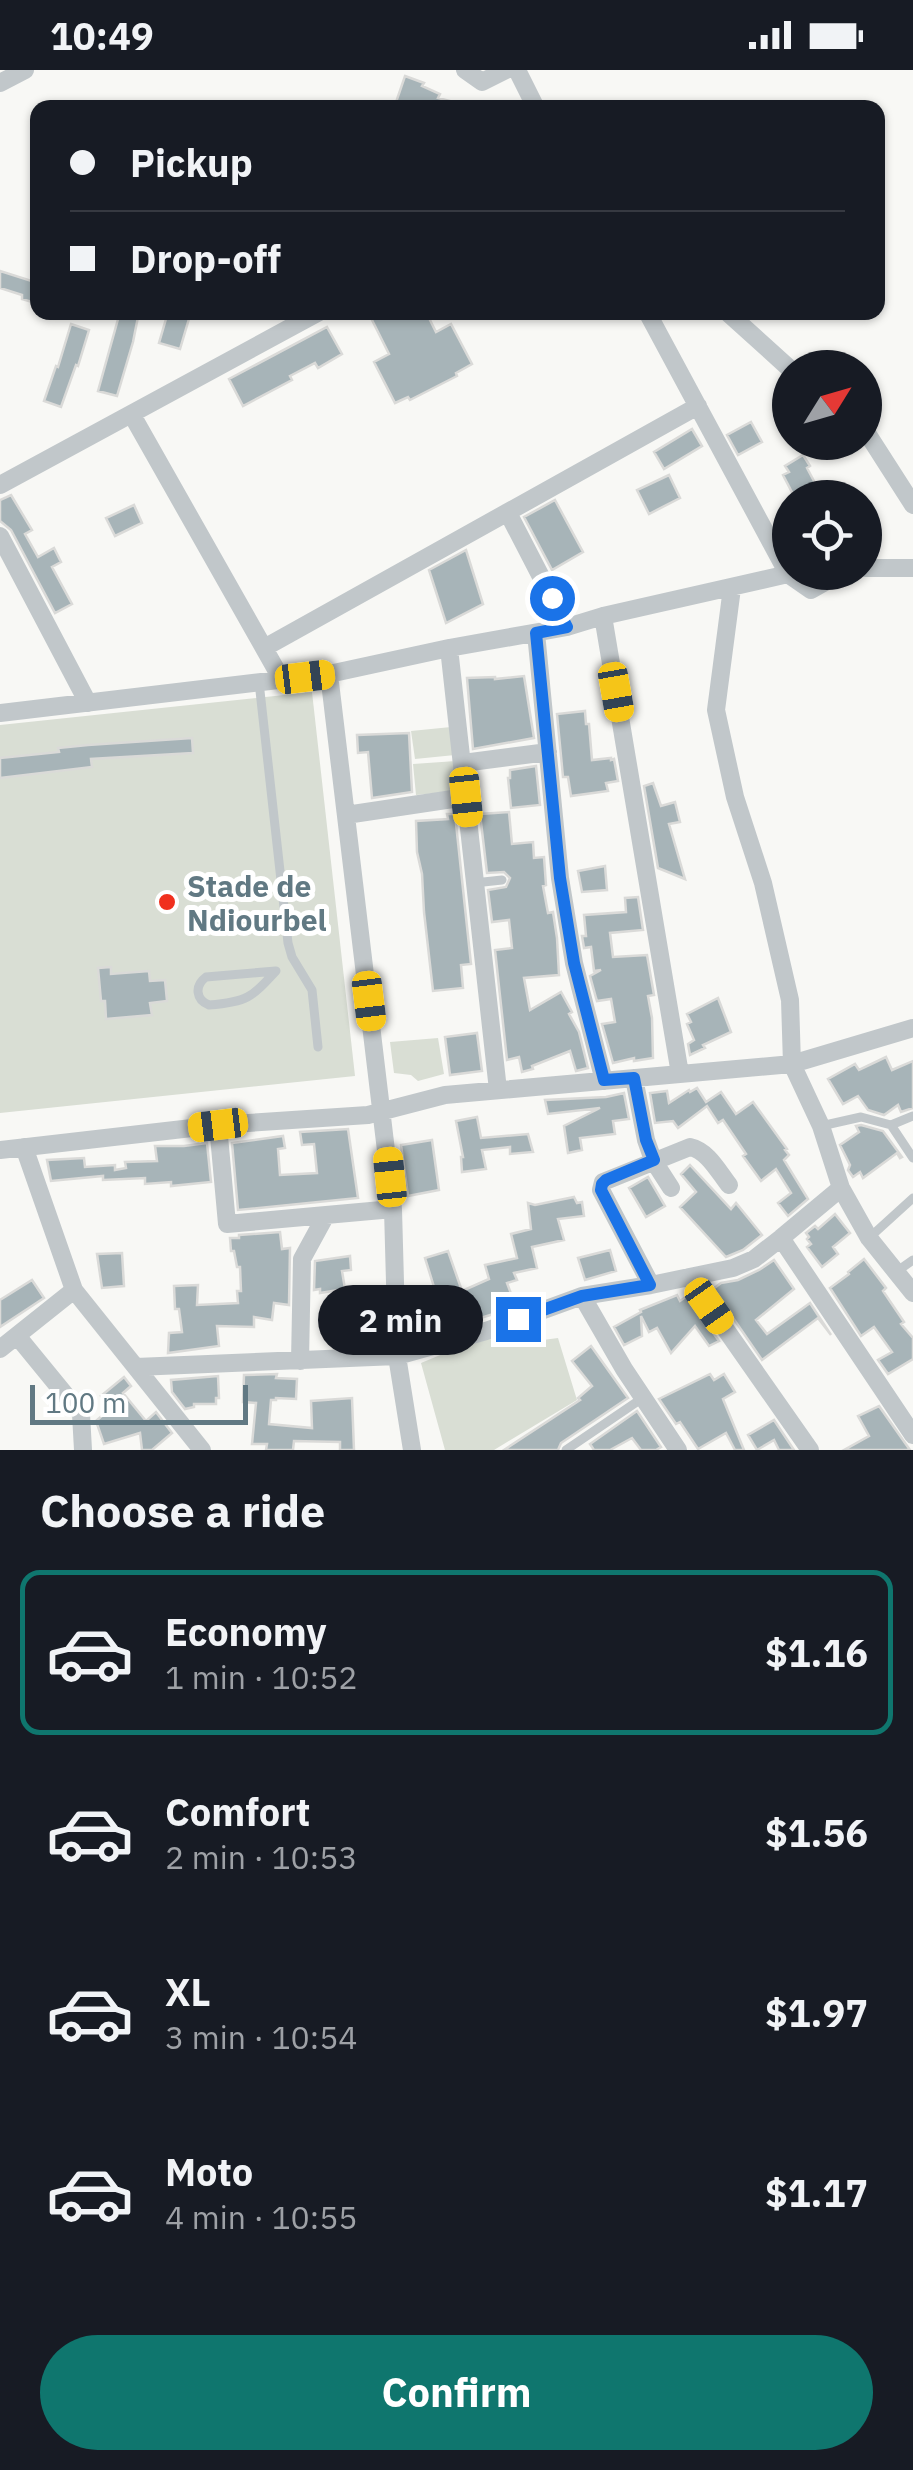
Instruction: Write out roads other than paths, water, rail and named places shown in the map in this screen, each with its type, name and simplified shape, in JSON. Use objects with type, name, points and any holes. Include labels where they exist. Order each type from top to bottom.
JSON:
[{"type":"street","points":[[0,84],[24,70]]},
{"type":"street","points":[[465,70],[482,82],[506,70]]},
{"type":"street","points":[[517,70],[532,100]]},
{"type":"street","points":[[0,485],[304,320]]},
{"type":"street","points":[[651,320],[772,544]]},
{"type":"street","points":[[736,320],[772,352]]},
{"type":"street","points":[[264,648],[698,406]]},
{"type":"street","points":[[132,415],[282,680]]},
{"type":"street","points":[[882,457],[913,505]]},
{"type":"street","points":[[508,513],[567,627]]},
{"type":"street","points":[[0,536],[9,573],[88,703]]},
{"type":"street","points":[[882,568],[913,568]]},
{"type":"street","points":[[0,713],[328,674],[567,627],[772,578]]},
{"type":"street","points":[[732,588],[716,710],[735,797],[763,883],[790,1000],[792,1064],[842,1188],[869,1238],[913,1293]]},
{"type":"street","points":[[603,616],[680,1074]]},
{"type":"street","points":[[536,633],[560,878],[574,963],[604,1080]]},
{"type":"street","points":[[449,648],[498,1090]]},
{"type":"street","points":[[328,674],[383,1113],[393,1209],[397,1356],[412,1450]]},
{"type":"street","points":[[463,763],[548,752]]},
{"type":"street","points":[[346,815],[466,797]]},
{"type":"street","points":[[0,1150],[218,1125],[354,1117],[383,1113],[430,1097],[792,1064],[913,1028]]},
{"type":"street","points":[[634,1078],[646,1140],[671,1188]]},
{"type":"street","points":[[218,1125],[227,1224],[393,1209]]},
{"type":"street","points":[[24,1147],[74,1290],[202,1450]]},
{"type":"street","points":[[650,1285],[601,1187],[606,1180],[694,1147],[705,1154],[729,1185]]},
{"type":"street","points":[[136,1367],[397,1356],[486,1331],[582,1296],[733,1268],[754,1259],[842,1188]]},
{"type":"street","points":[[300,1360],[302,1260],[326,1215]]},
{"type":"street","points":[[781,1238],[913,1434]]},
{"type":"street","points":[[689,1277],[810,1450]]},
{"type":"street","points":[[0,1349],[74,1290]]},
{"type":"street","points":[[582,1296],[678,1450]]},
{"type":"street","points":[[18,1337],[81,1414],[83,1450]]},
{"type":"lane","points":[[259,682],[288,943],[312,990],[318,1046]]},
{"type":"lane","points":[[474,883],[502,880]]},
{"type":"lane","points":[[276,971],[245,1000],[210,1005],[197,992],[206,978],[276,971],[296,964]]},
{"type":"lane","points":[[820,1126],[861,1118],[891,1125],[913,1116]]},
{"type":"lane","points":[[891,1125],[913,1158]]},
{"type":"lane","points":[[869,1238],[913,1198]]},
{"type":"lane","points":[[896,1272],[913,1260]]},
{"type":"lane","points":[[566,1450],[644,1398]]},
{"type":"place","name":"Stade de Ndiourbel","points":[[167,902]]}]
